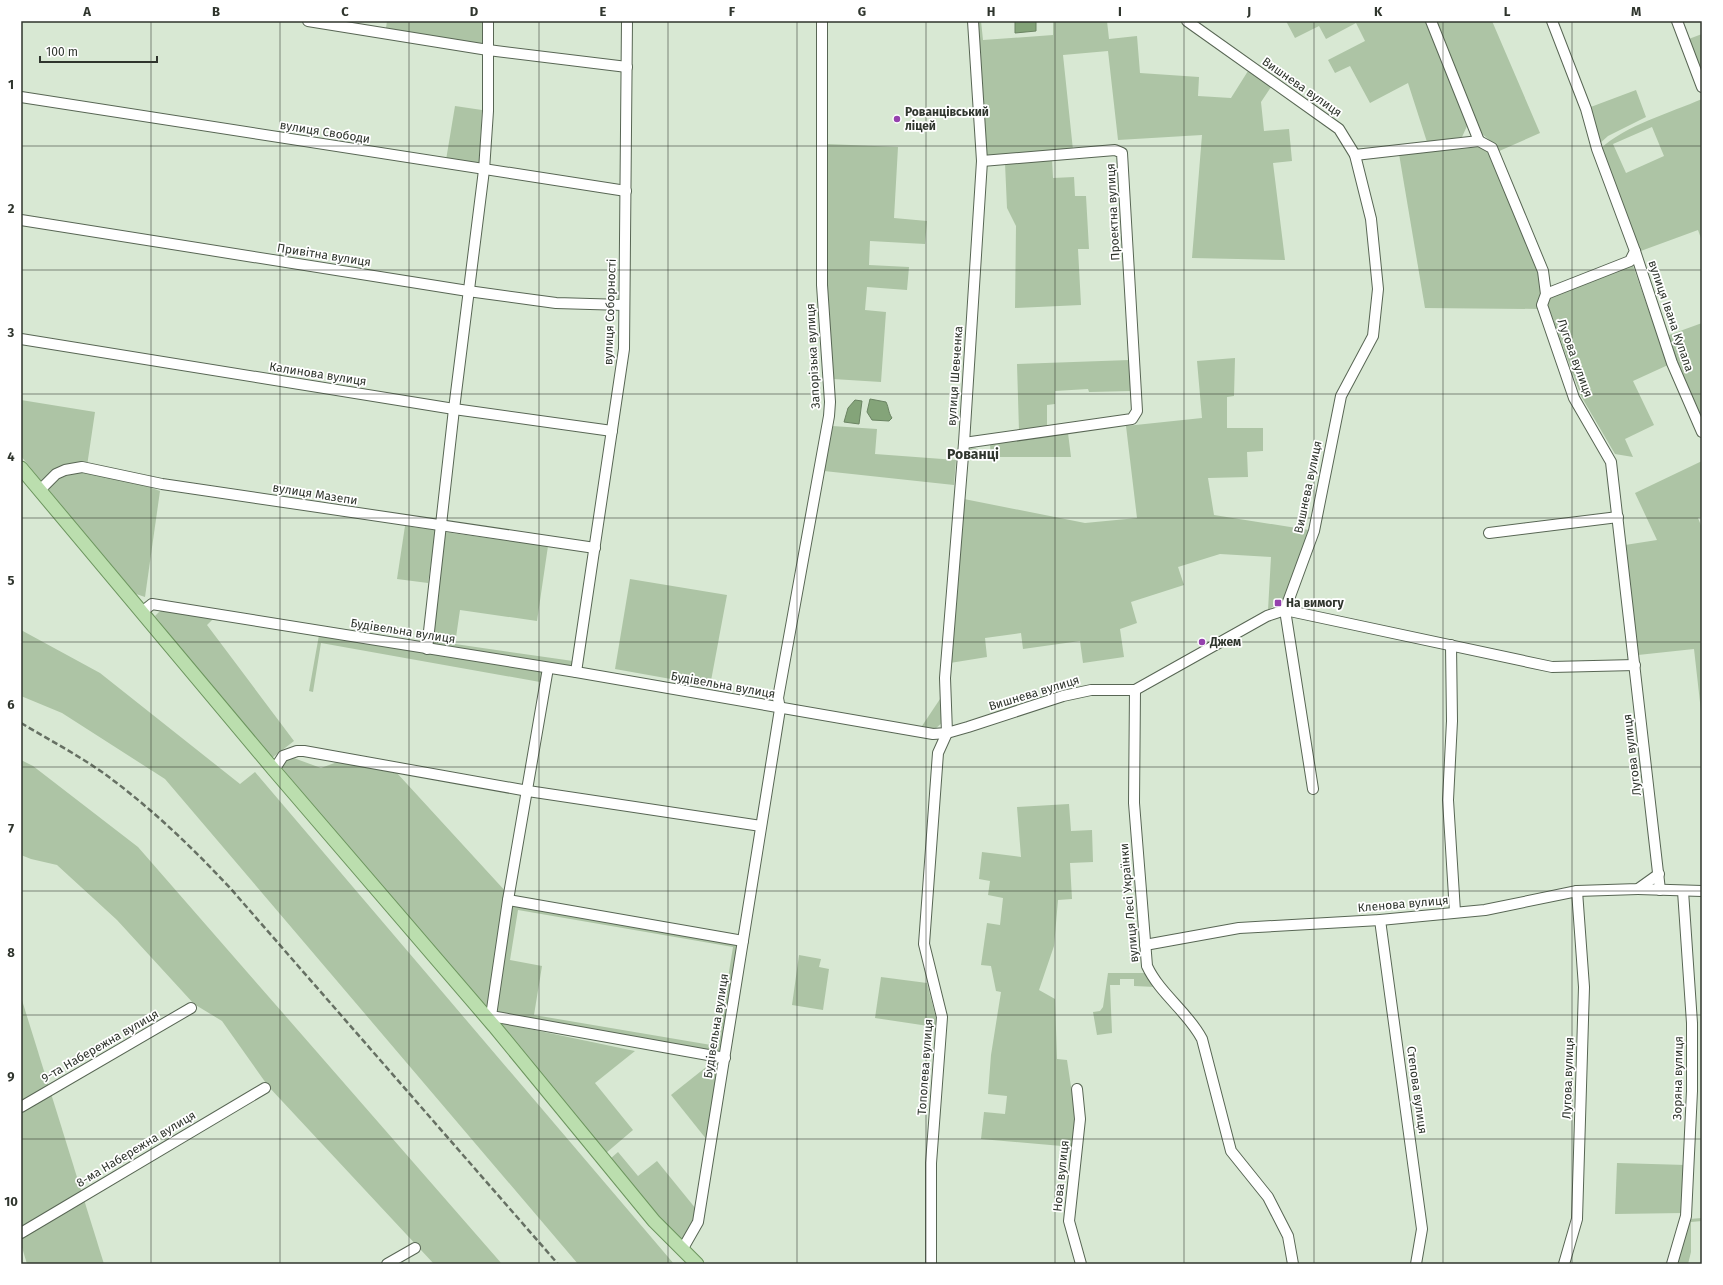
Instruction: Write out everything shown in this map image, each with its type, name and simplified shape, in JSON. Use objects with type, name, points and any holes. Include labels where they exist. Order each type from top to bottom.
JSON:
[{"type":"main road","points":[[21,468],[274,770],[493,1021],[654,1221],[697,1264]]},
{"type":"street","points":[[308,21],[488,50],[627,67]]},
{"type":"street","points":[[427,649],[440,526],[484,170],[488,111],[488,21]]},
{"type":"street","name":"вулиця Соборності","points":[[576,672],[624,349],[628,21]]},
{"type":"street","name":"Запорізька вулиця","points":[[780,709],[778,698],[829,416],[830,402],[822,285],[822,21]]},
{"type":"street","name":"вулиця Шевченка","points":[[947,733],[945,678],[964,443],[982,161],[973,21]]},
{"type":"street","name":"Вишнева вулиця","points":[[780,709],[933,734],[947,733],[1063,696],[1091,690],[1135,690],[1267,616],[1285,610],[1314,530],[1341,396],[1373,336],[1378,289],[1371,219],[1355,155],[1339,129],[1187,21]]},
{"type":"street","name":"Лугова вулиця","points":[[1431,21],[1480,141],[1492,148],[1543,272],[1546,294],[1542,305],[1574,398],[1611,462],[1660,890]]},
{"type":"street","name":"вулиця Івана Купала","points":[[1552,21],[1586,109],[1597,149],[1635,251],[1672,363],[1702,432]]},
{"type":"street","points":[[1677,21],[1702,87]]},
{"type":"street","name":"вулиця Свободи","points":[[21,97],[626,191]]},
{"type":"street","points":[[1355,155],[1480,141]]},
{"type":"street","name":"Проектна вулиця","points":[[964,443],[1132,419],[1137,411],[1122,153],[1115,150],[982,161]]},
{"type":"street","name":"Привітна вулиця","points":[[21,220],[468,291],[556,303],[624,306]]},
{"type":"street","points":[[1546,294],[1630,261],[1635,251]]},
{"type":"street","name":"Калинова вулиця","points":[[21,339],[454,409],[612,431]]},
{"type":"street","name":"вулиця Мазепи","points":[[40,490],[56,474],[64,470],[82,468],[162,484],[595,548]]},
{"type":"street","points":[[1489,533],[1618,517]]},
{"type":"street","name":"Будівельна вулиця","points":[[142,612],[152,604],[576,672],[780,709],[698,1222],[682,1250]]},
{"type":"street","points":[[1313,789],[1285,610],[1552,666],[1634,665]]},
{"type":"street","points":[[1451,645],[1452,721],[1448,800],[1454,912]]},
{"type":"street","points":[[548,668],[508,900],[493,1021],[725,1058]]},
{"type":"street","name":"вулиця Лесі Українки","points":[[1135,690],[1134,803],[1147,966],[1152,977],[1196,1027],[1202,1039],[1231,1151],[1268,1197],[1288,1236],[1293,1264]]},
{"type":"street","name":"Тополева вулиця","points":[[931,1264],[931,1163],[942,1017],[924,944],[938,753],[947,733]]},
{"type":"street","points":[[274,770],[283,756],[297,751],[304,751],[528,791],[761,826]]},
{"type":"street","points":[[1638,889],[1658,874]]},
{"type":"street","name":"Кленова вулиця","points":[[1145,945],[1239,928],[1380,920],[1485,910],[1577,891],[1638,889],[1702,891]]},
{"type":"street","name":"Лугова вулиця","points":[[1564,1264],[1577,1218],[1584,987],[1577,891]]},
{"type":"street","name":"Зоряна вулиця","points":[[1672,1264],[1686,1216],[1692,1091],[1692,1023],[1683,891]]},
{"type":"street","points":[[508,900],[743,941]]},
{"type":"street","name":"Степова вулиця","points":[[1380,920],[1422,1229],[1416,1264]]},
{"type":"street","name":"9-та Набережна вулиця","points":[[21,1107],[191,1008]]},
{"type":"street","name":"8-ма Набережна вулиця","points":[[21,1233],[265,1088]]},
{"type":"street","name":"Нова вулиця","points":[[1077,1090],[1080,1119],[1069,1222],[1081,1264]]},
{"type":"street","points":[[387,1264],[415,1248]]},
{"type":"shaded area","points":[[387,21],[483,21],[483,44],[386,28]]},
{"type":"shaded area","points":[[977,21],[981,21],[983,40],[1053,35],[1053,21],[1107,21],[1109,39],[1137,36],[1140,73],[1199,77],[1198,96],[1231,98],[1248,71],[1271,87],[1261,102],[1264,131],[1289,129],[1292,161],[1273,163],[1285,260],[1192,258],[1202,135],[1118,140],[1108,51],[1063,55],[1073,150],[985,156]]},
{"type":"shaded area","points":[[1015,21],[1036,21],[1036,31],[1015,33]]},
{"type":"shaded area","points":[[1286,21],[1427,21],[1467,126],[1462,137],[1427,142],[1408,83],[1370,103],[1350,66],[1335,73],[1328,60],[1365,41],[1356,23],[1326,39],[1319,26],[1295,38]]},
{"type":"shaded area","points":[[1435,21],[1492,21],[1540,133],[1497,152],[1495,145],[1480,132]]},
{"type":"shaded area","points":[[1702,34],[1702,81],[1686,40]]},
{"type":"shaded area","points":[[1636,90],[1646,117],[1608,136],[1599,144],[1588,108]]},
{"type":"shaded area","points":[[1702,99],[1702,241],[1698,230],[1638,252],[1600,149],[1622,133],[1635,126]],"holes":[[[1652,127],[1664,156],[1626,173],[1613,144]]]},
{"type":"shaded area","points":[[455,106],[482,110],[479,164],[446,160]]},
{"type":"shaded area","points":[[827,144],[898,147],[894,218],[927,221],[925,244],[870,241],[869,265],[909,267],[907,290],[867,287],[865,310],[886,312],[881,382],[833,379],[827,284]]},
{"type":"shaded area","points":[[1480,147],[1489,150],[1539,272],[1542,292],[1540,309],[1425,308],[1399,154]]},
{"type":"shaded area","points":[[1052,159],[1053,178],[1074,177],[1075,196],[1086,196],[1089,249],[1078,249],[1081,305],[1015,308],[1016,226],[1007,208],[1005,163]]},
{"type":"shaded area","points":[[1632,263],[1668,365],[1633,381],[1654,425],[1625,439],[1633,457],[1615,454],[1581,396],[1547,303],[1549,296]]},
{"type":"shaded area","points":[[1702,323],[1702,422],[1676,362],[1669,335]]},
{"type":"shaded area","points":[[1235,358],[1234,396],[1227,397],[1227,428],[1263,428],[1263,451],[1247,452],[1248,477],[1208,478],[1214,515],[1309,530],[1283,601],[1281,598],[1273,603],[1274,606],[1268,610],[1271,557],[1220,554],[1178,567],[1184,585],[1131,602],[1137,623],[1120,629],[1124,657],[1083,663],[1080,641],[1023,649],[1021,633],[985,638],[987,657],[950,663],[964,499],[1085,523],[1137,518],[1126,426],[1202,418],[1197,361]]},
{"type":"shaded area","points":[[1130,360],[1131,391],[1089,392],[1088,389],[1055,391],[1055,404],[1047,405],[1047,427],[1019,431],[1017,364]]},
{"type":"shaded area","points":[[870,399],[886,402],[892,418],[889,421],[872,420],[867,412]]},
{"type":"shaded area","points":[[21,400],[95,412],[87,466],[54,471],[41,481],[21,456]]},
{"type":"shaded area","points":[[855,400],[862,401],[859,424],[844,422],[848,408]]},
{"type":"shaded area","points":[[832,426],[877,429],[875,454],[956,460],[954,485],[824,471]]},
{"type":"shaded area","points":[[1068,433],[1071,457],[991,457],[990,444]]},
{"type":"shaded area","points":[[973,447],[977,449],[979,453],[977,457],[973,459],[969,457],[967,453],[969,449]]},
{"type":"shaded area","points":[[1702,461],[1702,517],[1698,518],[1702,528],[1702,720],[1694,649],[1638,655],[1625,545],[1657,540],[1635,493]]},
{"type":"shaded area","points":[[83,471],[138,483],[160,491],[145,597],[136,594],[48,489],[59,478]]},
{"type":"shaded area","points":[[405,526],[436,530],[428,583],[397,579]]},
{"type":"shaded area","points":[[444,532],[548,546],[537,621],[460,610],[455,644],[573,661],[572,667],[431,646]]},
{"type":"shaded area","points":[[630,579],[727,595],[710,686],[615,669]]},
{"type":"shaded area","points":[[163,610],[214,618],[207,625],[294,741],[272,758],[165,633],[167,631],[155,616]]},
{"type":"shaded area","points":[[21,630],[100,673],[240,784],[255,772],[674,1264],[578,1264],[165,779],[62,713],[21,696]]},
{"type":"shaded area","points":[[319,635],[542,672],[540,682],[321,643],[313,692],[309,691]]},
{"type":"shaded area","points":[[940,699],[944,714],[943,722],[935,729],[922,726]]},
{"type":"shaded area","points":[[291,757],[321,768],[340,761],[396,772],[507,893],[489,1015],[282,768],[283,761]]},
{"type":"shaded area","points":[[21,760],[33,766],[138,847],[502,1264],[434,1264],[268,1086],[222,1021],[194,1004],[117,920],[57,865],[21,855]]},
{"type":"shaded area","points":[[1069,804],[1071,831],[1092,830],[1093,862],[1070,863],[1072,899],[1058,900],[1054,946],[1039,990],[1055,999],[1057,1059],[1067,1060],[1076,1120],[1073,1147],[981,1139],[984,1112],[1005,1114],[1007,1096],[988,1094],[991,1055],[1001,992],[996,991],[991,966],[981,965],[987,923],[1000,925],[1003,898],[988,895],[990,881],[979,879],[982,852],[1021,857],[1017,807]]},
{"type":"shaded area","points":[[510,903],[740,943],[722,1054],[494,1013]],"holes":[[[518,910],[733,947],[717,1046],[534,1015],[542,966],[510,960]]]},
{"type":"shaded area","points":[[799,955],[821,959],[819,967],[829,969],[823,1010],[792,1005]]},
{"type":"shaded area","points":[[1108,973],[1146,973],[1156,987],[1134,986],[1134,979],[1120,979],[1120,985],[1110,985],[1112,1033],[1097,1035],[1093,1012],[1100,1011],[1103,1007]]},
{"type":"shaded area","points":[[881,977],[927,983],[936,1018],[935,1027],[875,1018]]},
{"type":"shaded area","points":[[21,997],[104,1264],[27,1264],[21,1244]]},
{"type":"shaded area","points":[[501,1023],[635,1051],[595,1083],[633,1130],[606,1153],[497,1026]]},
{"type":"shaded area","points":[[710,1064],[719,1065],[707,1140],[671,1095]]},
{"type":"shaded area","points":[[618,1152],[638,1176],[657,1161],[696,1209],[694,1221],[682,1243],[610,1159]]},
{"type":"shaded area","points":[[1617,1163],[1686,1165],[1683,1213],[1615,1214]]},
{"type":"shaded area","points":[[1702,1218],[1702,1221],[1691,1222],[1691,1252],[1688,1264],[1676,1264],[1689,1219]]},
{"type":"railway","points":[[21,723],[102,772],[153,813],[201,857],[231,889],[558,1264]]},
{"type":"place","name":"Рованцівський ліцей","points":[[897,119]]},
{"type":"place","name":"На вимогу","points":[[1278,603]]},
{"type":"place","name":"Джем","points":[[1202,642]]},
{"type":"district","name":"Рованці","points":[[973,454]]}]
